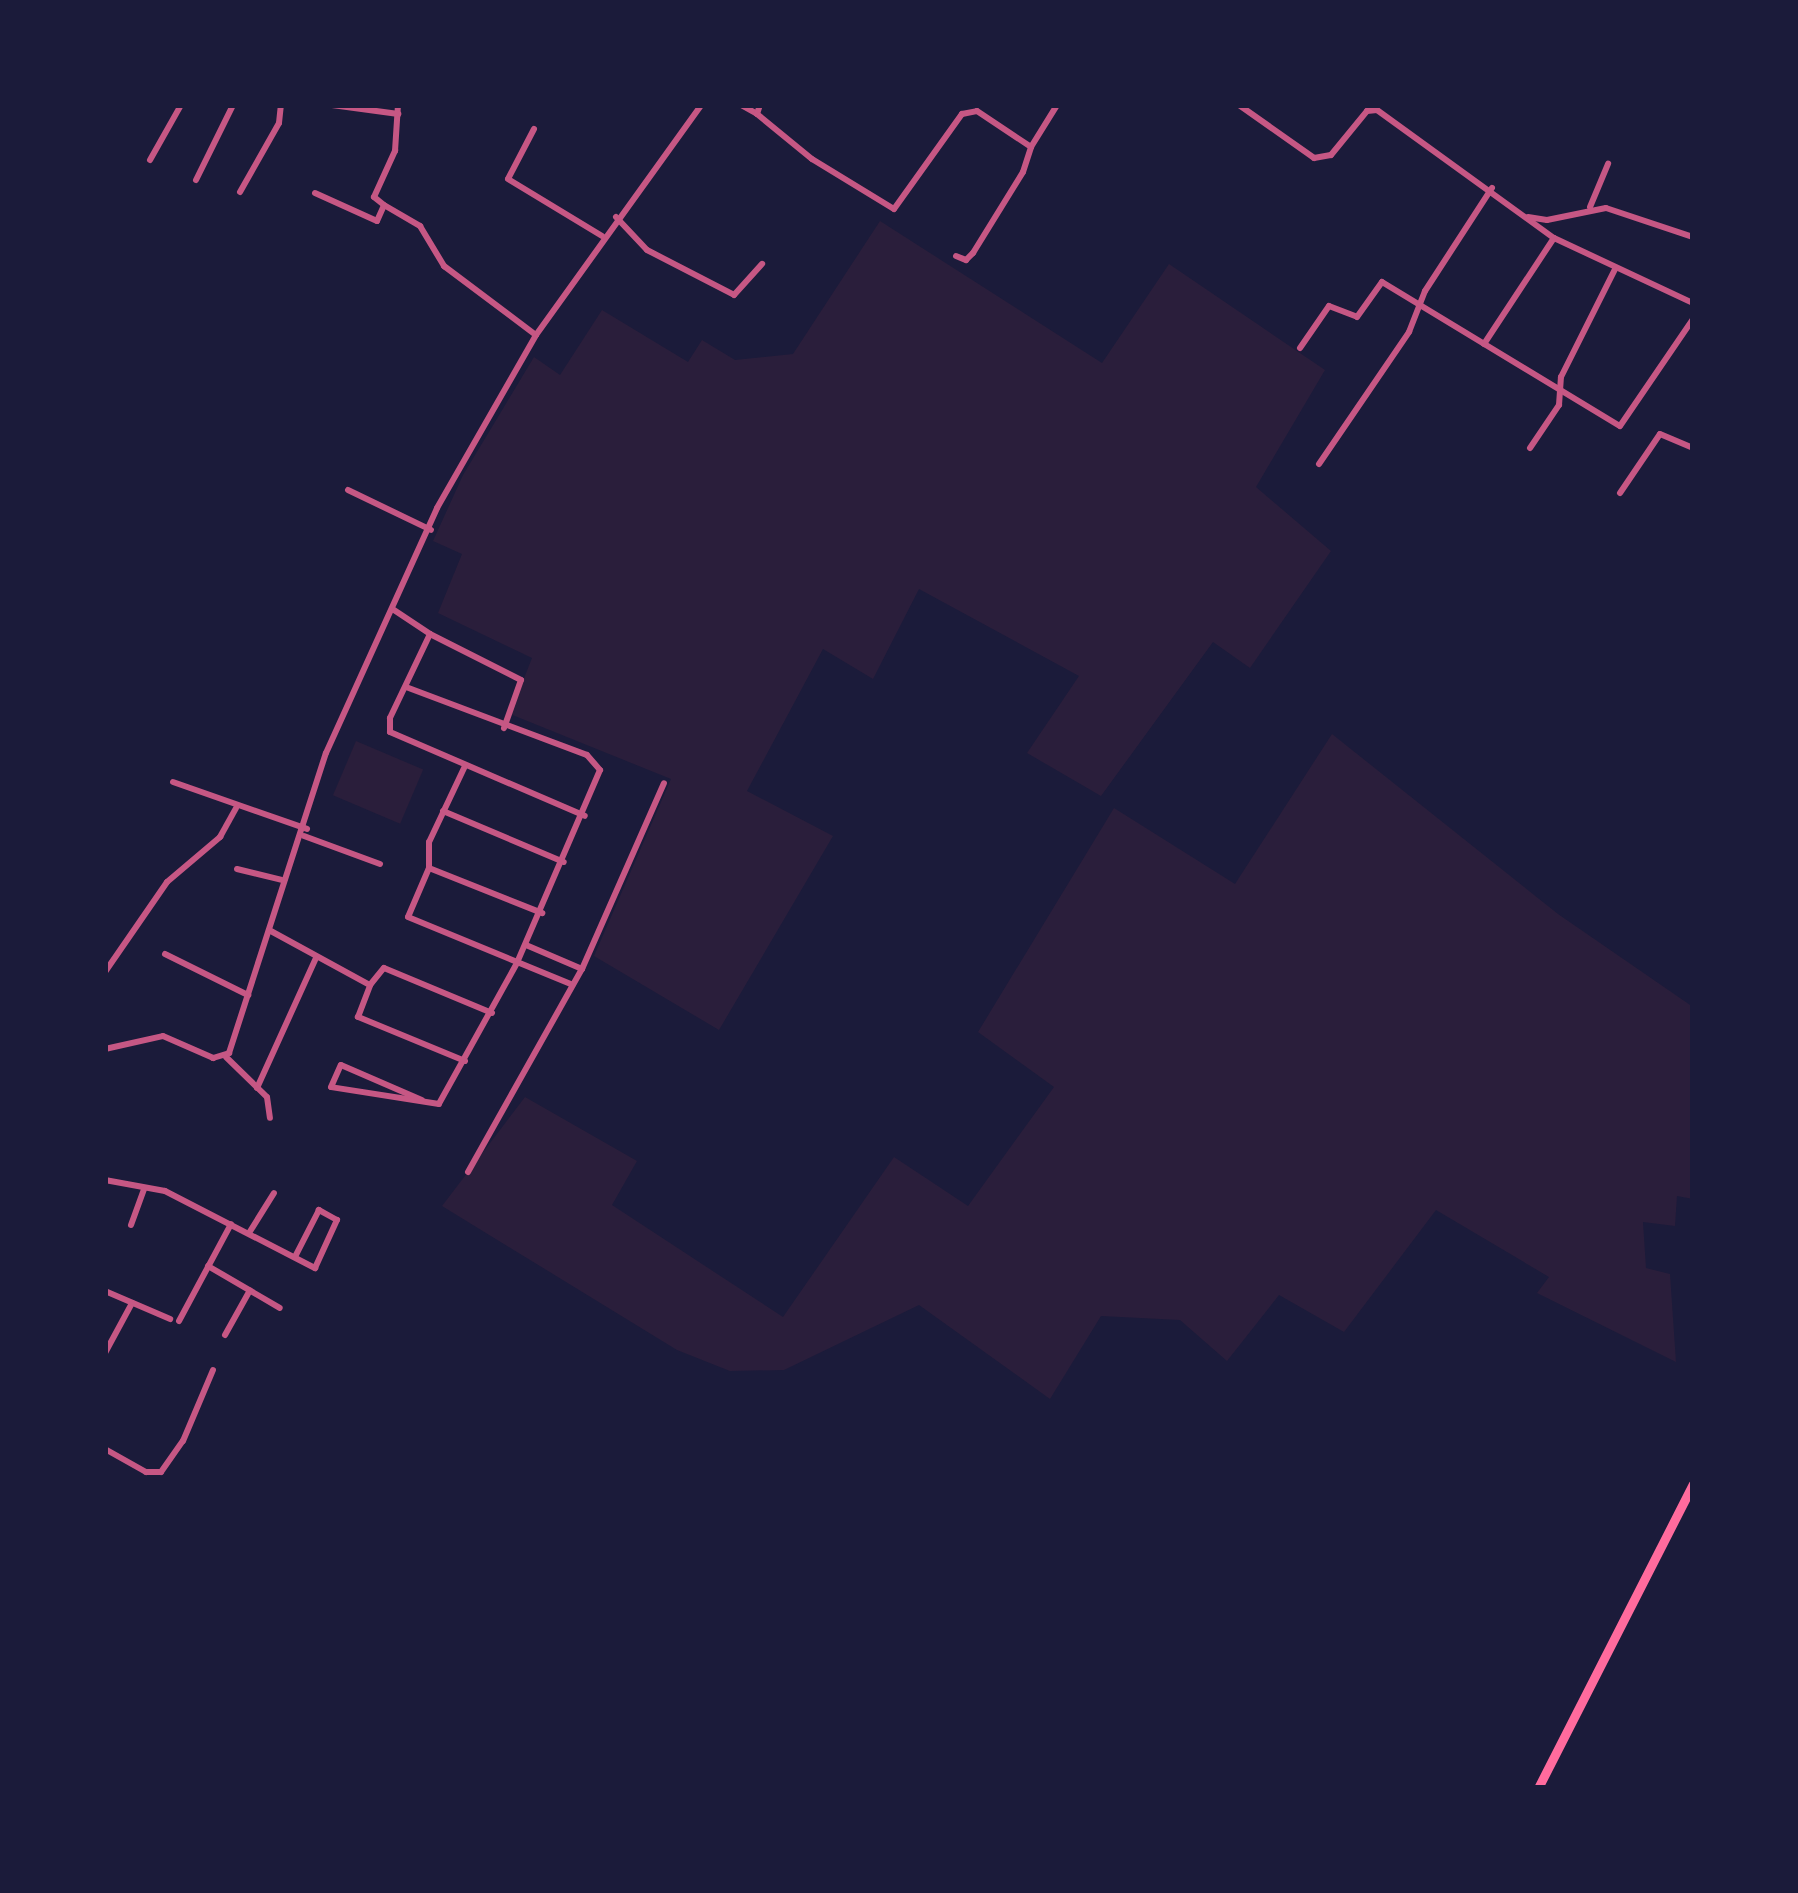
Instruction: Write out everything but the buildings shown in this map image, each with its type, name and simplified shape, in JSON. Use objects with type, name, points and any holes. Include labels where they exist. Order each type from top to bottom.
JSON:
[{"type":"main road","points":[[1538,1788],[1690,1500],[1693,1484]]},
{"type":"street","points":[[150,160],[181,105]]},
{"type":"street","points":[[196,180],[233,105]]},
{"type":"street","points":[[240,192],[279,122],[281,105]]},
{"type":"street","points":[[332,105],[398,110],[395,152],[374,197],[420,226],[444,266],[536,334]]},
{"type":"street","points":[[226,1057],[282,880],[305,833],[308,802],[326,752],[358,673],[394,610],[452,478],[536,334],[616,217],[674,150],[701,105]]},
{"type":"street","points":[[741,105],[759,109],[812,159],[894,209],[962,114],[977,112],[1031,147]]},
{"type":"street","points":[[956,256],[966,260],[973,253],[1023,172],[1031,147],[1057,105]]},
{"type":"street","points":[[1239,105],[1314,158],[1331,155],[1367,111],[1377,110],[1492,188],[1554,238],[1693,302]]},
{"type":"street","points":[[534,129],[508,179],[602,236]]},
{"type":"street","points":[[1590,206],[1608,164]]},
{"type":"street","points":[[1320,464],[1492,188]]},
{"type":"street","points":[[315,194],[378,220],[384,205]]},
{"type":"street","points":[[1522,216],[1547,220],[1590,206],[1622,210],[1693,236]]},
{"type":"street","points":[[616,217],[647,250],[734,295],[762,264]]},
{"type":"street","points":[[1484,344],[1554,238]]},
{"type":"street","points":[[1530,448],[1559,405],[1560,390],[1615,269]]},
{"type":"street","points":[[1300,348],[1329,306],[1357,317],[1381,282],[1624,424],[1693,319]]},
{"type":"street","points":[[1620,493],[1660,434],[1693,448]]},
{"type":"street","points":[[348,490],[431,530]]},
{"type":"street","points":[[394,610],[430,634],[521,680],[504,728]]},
{"type":"street","points":[[430,634],[390,732],[585,816]]},
{"type":"street","points":[[406,687],[599,765],[585,816],[542,913],[492,1013],[439,1104],[331,1088],[342,1066],[422,1100]]},
{"type":"street","points":[[465,766],[426,850],[429,868],[408,917],[574,985]]},
{"type":"street","points":[[173,782],[380,864]]},
{"type":"street","points":[[468,1172],[574,985],[664,783]]},
{"type":"street","points":[[105,972],[167,882],[220,837],[236,808]]},
{"type":"street","points":[[444,811],[564,862]]},
{"type":"street","points":[[429,868],[542,913]]},
{"type":"street","points":[[237,870],[282,880]]},
{"type":"street","points":[[269,930],[370,985]]},
{"type":"street","points":[[526,945],[582,969]]},
{"type":"street","points":[[165,954],[248,994]]},
{"type":"street","points":[[258,1088],[316,958]]},
{"type":"street","points":[[466,1061],[358,1017],[370,985],[384,968],[492,1013]]},
{"type":"street","points":[[105,1049],[163,1036],[226,1057],[270,1101],[270,1118]]},
{"type":"street","points":[[105,1180],[165,1191],[231,1224],[248,1233],[295,1257],[317,1268],[337,1220],[319,1210],[295,1257]]},
{"type":"street","points":[[131,1225],[144,1189]]},
{"type":"street","points":[[248,1233],[274,1193]]},
{"type":"street","points":[[105,1291],[175,1320],[231,1224]]},
{"type":"street","points":[[208,1266],[280,1308]]},
{"type":"street","points":[[226,1335],[250,1290]]},
{"type":"street","points":[[105,1353],[132,1303]]},
{"type":"street","points":[[105,1450],[146,1472],[161,1472],[184,1441],[213,1370]]},
{"type":"shaded area","points":[[880,221],[1102,363],[1169,264],[1325,370],[1256,487],[1331,551],[1250,668],[1213,642],[1101,796],[1027,753],[1079,676],[919,589],[873,679],[823,649],[747,791],[833,836],[719,1030],[594,956],[671,779],[510,714],[532,658],[438,613],[462,554],[433,541],[463,475],[534,357],[560,375],[602,310],[688,362],[702,340],[735,360],[793,354]]},
{"type":"shaded area","points":[[1332,734],[1558,914],[1693,1007],[1693,1199],[1677,1196],[1675,1226],[1643,1222],[1646,1268],[1670,1274],[1676,1362],[1537,1293],[1549,1277],[1436,1210],[1344,1332],[1279,1295],[1227,1361],[1180,1320],[1101,1316],[1050,1399],[919,1305],[784,1370],[730,1371],[677,1350],[442,1206],[525,1097],[637,1161],[612,1205],[783,1317],[894,1157],[968,1206],[1054,1087],[978,1032],[1114,808],[1235,884]]},
{"type":"shaded area","points":[[356,741],[423,770],[400,824],[333,795]]}]
